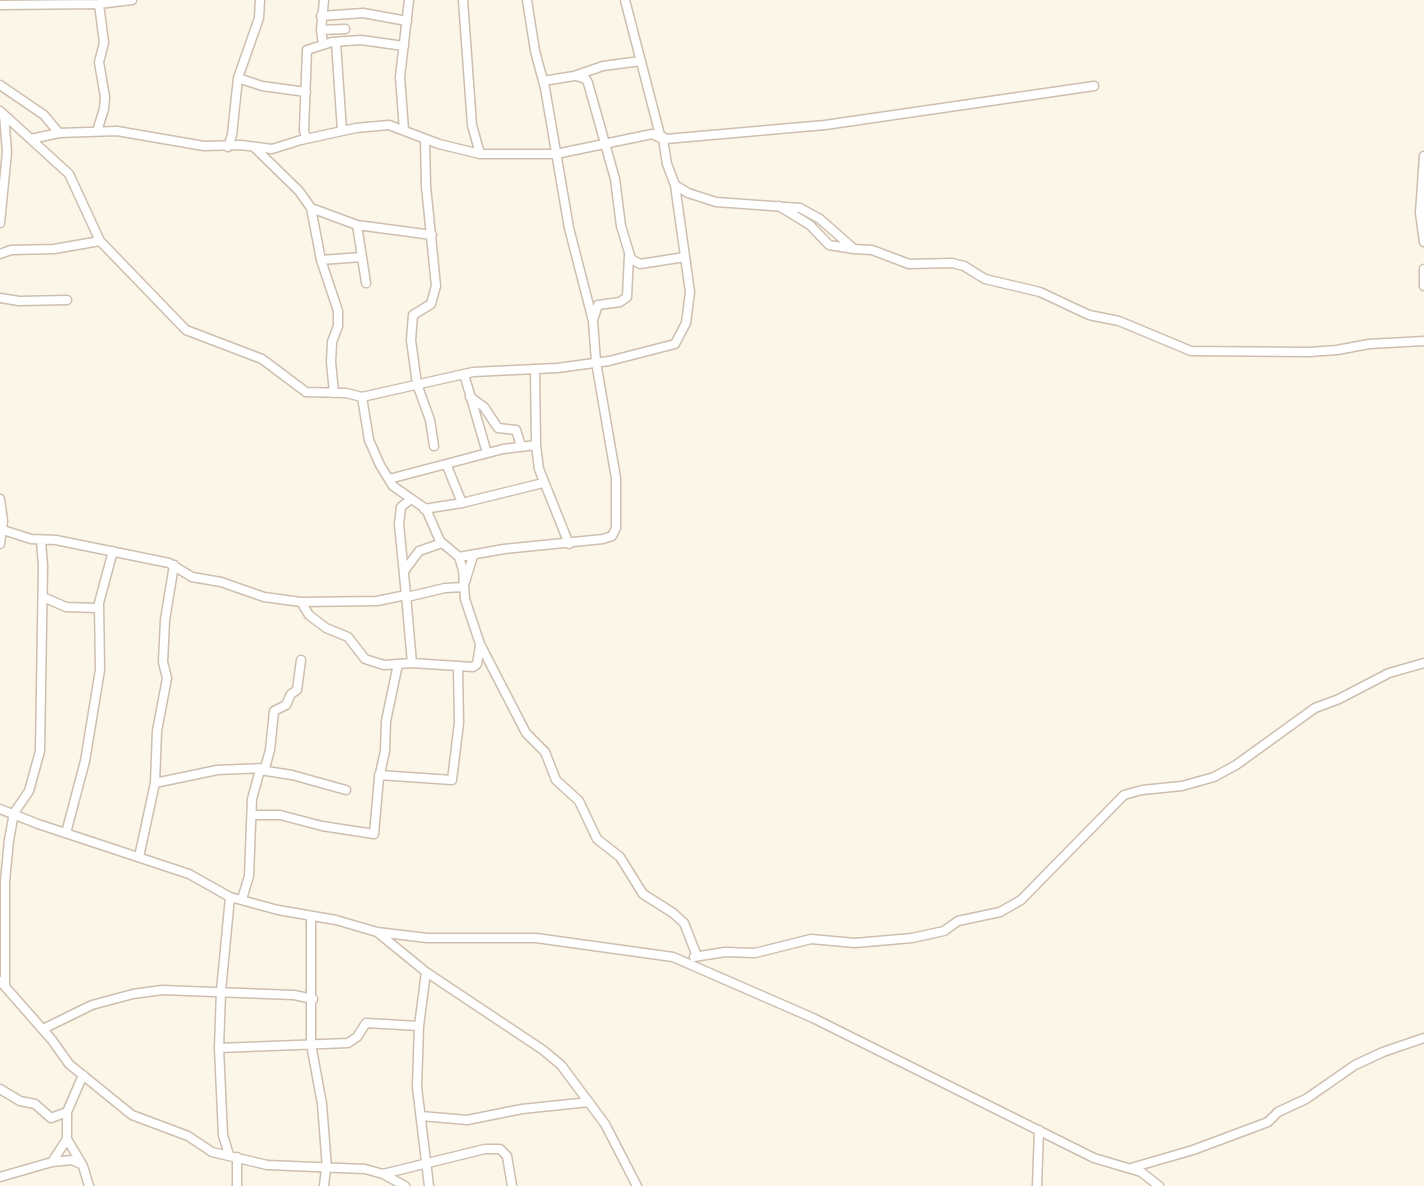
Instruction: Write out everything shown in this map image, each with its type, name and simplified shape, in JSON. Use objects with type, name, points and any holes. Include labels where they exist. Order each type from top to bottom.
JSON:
[{"type":"street","points":[[0,5],[83,2],[99,4],[132,0]]},
{"type":"street","points":[[228,147],[232,135],[238,78],[259,18],[260,0]]},
{"type":"street","points":[[323,44],[321,16],[324,0]]},
{"type":"street","points":[[404,130],[400,77],[409,0]]},
{"type":"street","points":[[463,0],[472,125],[480,154]]},
{"type":"street","points":[[459,557],[504,549],[569,544],[608,538],[616,528],[616,478],[596,362],[593,321],[569,228],[526,0]]},
{"type":"street","points":[[2,113],[69,174],[100,241],[186,330],[262,359],[306,392],[356,394],[362,397],[464,374],[535,369],[629,358],[641,351],[678,342],[690,303],[675,185],[625,0]]},
{"type":"street","points":[[97,131],[104,110],[105,97],[99,62],[105,43],[99,4]]},
{"type":"street","points":[[321,16],[363,13],[407,21]]},
{"type":"street","points":[[321,30],[345,29]]},
{"type":"street","points":[[306,139],[304,130],[307,50],[323,44],[361,40],[404,46]]},
{"type":"street","points":[[336,42],[342,131]]},
{"type":"street","points":[[543,81],[576,76],[603,66],[641,61]]},
{"type":"street","points":[[576,76],[588,82],[617,192],[621,228],[634,263],[685,257]]},
{"type":"street","points":[[238,78],[262,86],[306,92]]},
{"type":"street","points":[[0,85],[44,115],[59,133]]},
{"type":"street","points":[[31,139],[59,133],[126,132],[204,146],[241,145],[255,148],[279,148],[342,131],[389,125],[425,140],[480,154],[556,154],[605,145],[642,134],[660,135],[666,139],[684,139],[787,126],[825,125],[1094,86]]},
{"type":"street","points":[[0,223],[6,158],[2,113]]},
{"type":"street","points":[[425,140],[426,186],[436,286],[431,304],[414,313],[411,340],[417,384],[430,420],[434,446]]},
{"type":"street","points":[[255,148],[299,191],[311,208],[321,260],[338,320],[331,352],[334,393]]},
{"type":"street","points":[[1424,156],[1420,213],[1424,242]]},
{"type":"street","points":[[675,185],[688,193],[716,202],[800,208],[814,215],[854,249]]},
{"type":"street","points":[[779,206],[810,225],[829,245],[872,249],[909,264],[952,263],[964,266],[985,279],[1040,292],[1082,312],[1119,321],[1191,351],[1309,352],[1369,344],[1424,341]]},
{"type":"street","points":[[311,208],[357,225],[432,235]]},
{"type":"street","points":[[357,225],[366,283]]},
{"type":"street","points":[[0,254],[11,250],[54,249],[100,241]]},
{"type":"street","points":[[593,321],[598,305],[607,301],[620,302],[627,297],[630,255]]},
{"type":"street","points":[[321,260],[362,257]]},
{"type":"street","points":[[1424,269],[1424,286]]},
{"type":"street","points":[[0,298],[19,301],[67,300]]},
{"type":"street","points":[[535,369],[536,445],[543,483],[569,544]]},
{"type":"street","points":[[464,374],[487,453]]},
{"type":"street","points":[[470,396],[484,407],[498,428],[516,430],[521,447]]},
{"type":"street","points":[[362,397],[369,440],[393,486],[429,514],[442,543],[459,557],[465,599],[480,644],[526,733],[548,756],[556,780],[579,801],[597,839],[620,857],[643,894],[666,908],[684,923],[697,956]]},
{"type":"street","points":[[389,478],[487,453],[536,445]]},
{"type":"street","points":[[447,465],[462,503]]},
{"type":"street","points":[[424,509],[462,503],[543,483]]},
{"type":"street","points":[[0,499],[3,530],[0,544]]},
{"type":"street","points":[[411,499],[401,507],[399,524],[412,663]]},
{"type":"street","points":[[3,530],[41,541],[56,540],[174,565],[192,577],[221,582],[246,593],[301,602],[377,602],[464,585]]},
{"type":"street","points":[[41,541],[43,597],[40,751],[29,791],[14,813],[5,881],[2,983],[43,1029],[69,1064],[132,1115],[188,1136],[212,1152],[267,1165],[366,1169],[383,1174],[405,1186]]},
{"type":"street","points":[[405,571],[419,551],[442,543]]},
{"type":"street","points":[[66,833],[83,771],[99,680],[98,608],[113,551]]},
{"type":"street","points":[[464,585],[473,556]]},
{"type":"street","points":[[139,857],[155,783],[157,731],[167,678],[163,662],[165,620],[174,565]]},
{"type":"street","points":[[43,597],[66,607],[98,608]]},
{"type":"street","points":[[301,602],[309,615],[326,628],[348,637],[365,659],[387,666],[412,663],[458,667],[476,665],[480,644]]},
{"type":"street","points":[[242,899],[249,876],[252,799],[258,772],[268,763],[274,711],[285,706],[291,694],[297,690],[301,660]]},
{"type":"street","points":[[682,960],[725,952],[755,952],[811,939],[855,942],[912,938],[944,931],[958,921],[1000,912],[1021,900],[1124,795],[1182,786],[1214,777],[1236,765],[1315,708],[1365,687],[1389,673],[1424,663]]},
{"type":"street","points":[[252,815],[280,815],[322,826],[374,834],[379,775],[385,751],[386,721],[398,664]]},
{"type":"street","points":[[379,775],[447,781],[453,779],[460,705],[458,667]]},
{"type":"street","points":[[155,783],[214,770],[292,775],[346,790]]},
{"type":"street","points":[[0,809],[189,874],[230,897],[336,920],[377,932],[443,940],[536,938],[566,940],[682,960],[813,1018],[1094,1158],[1130,1168],[1148,1176],[1159,1186]]},
{"type":"street","points":[[230,897],[221,991],[219,1048],[223,1135],[233,1156],[237,1186]]},
{"type":"street","points":[[311,916],[309,962],[313,999],[311,1044],[322,1104],[327,1168],[324,1186]]},
{"type":"street","points":[[377,932],[426,972],[550,1054],[605,1124],[638,1186]]},
{"type":"street","points":[[426,972],[419,1026],[417,1087],[429,1186]]},
{"type":"street","points":[[43,1029],[92,1005],[133,994],[182,989],[294,995],[313,999]]},
{"type":"street","points":[[219,1048],[348,1043],[353,1041],[366,1023],[419,1026]]},
{"type":"street","points":[[1130,1168],[1191,1150],[1268,1122],[1278,1112],[1306,1099],[1354,1065],[1424,1038]]},
{"type":"street","points":[[83,1075],[67,1112],[67,1140],[81,1164],[89,1186]]},
{"type":"street","points":[[0,1089],[21,1101],[35,1104],[51,1118],[67,1112]]},
{"type":"street","points":[[421,1116],[467,1120],[522,1109],[589,1102]]},
{"type":"street","points":[[1036,1186],[1039,1130]]},
{"type":"street","points":[[52,1161],[67,1140]]},
{"type":"street","points":[[383,1174],[485,1149],[500,1149],[507,1156],[512,1186]]},
{"type":"street","points":[[0,1177],[52,1161],[72,1160],[81,1164]]}]
